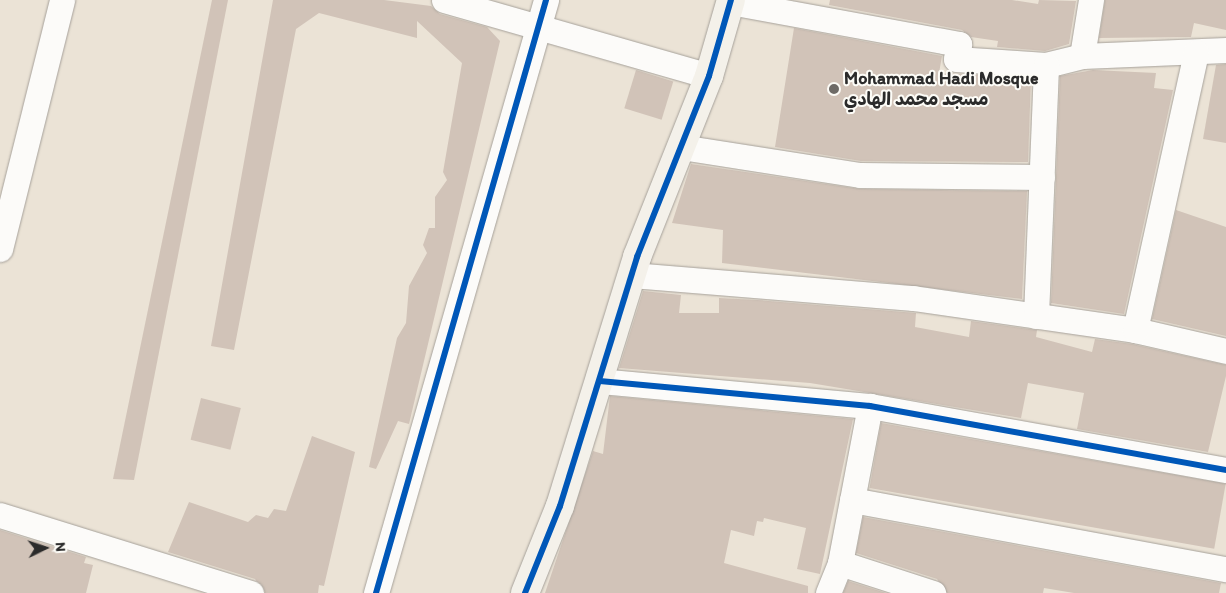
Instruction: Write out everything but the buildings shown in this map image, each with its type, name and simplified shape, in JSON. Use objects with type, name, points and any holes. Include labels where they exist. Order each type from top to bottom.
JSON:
[{"type":"street","points":[[0,249],[62,0]]},
{"type":"street","points":[[444,0],[542,25],[709,76]]},
{"type":"street","points":[[376,593],[542,25],[546,0]]},
{"type":"street","points":[[1082,56],[1091,0]]},
{"type":"street","points":[[525,593],[600,382],[632,275],[709,76],[731,1],[959,44],[956,59],[1046,65],[1082,56],[1196,53],[1226,50]]},
{"type":"street","points":[[1135,330],[1196,53]]},
{"type":"street","points":[[1036,316],[1046,65]]},
{"type":"street","points":[[681,147],[860,175],[1042,177]]},
{"type":"street","points":[[632,275],[913,298],[1135,330],[1226,351]]},
{"type":"street","points":[[600,382],[870,406],[1226,470]]},
{"type":"street","points":[[828,593],[840,563],[870,406]]},
{"type":"street","points":[[852,500],[1226,569]]},
{"type":"street","points":[[0,515],[252,593]]},
{"type":"street","points":[[840,563],[933,593]]},
{"type":"cycle path","points":[[376,593],[546,0]]},
{"type":"cycle path","points":[[525,593],[560,506],[637,257],[709,76],[731,0]]},
{"type":"cycle path","points":[[600,381],[870,406],[1226,470]]},
{"type":"place","name":"Mohammad Hadi Mosque مسجد محمد الهادي","points":[[834,89]]}]
